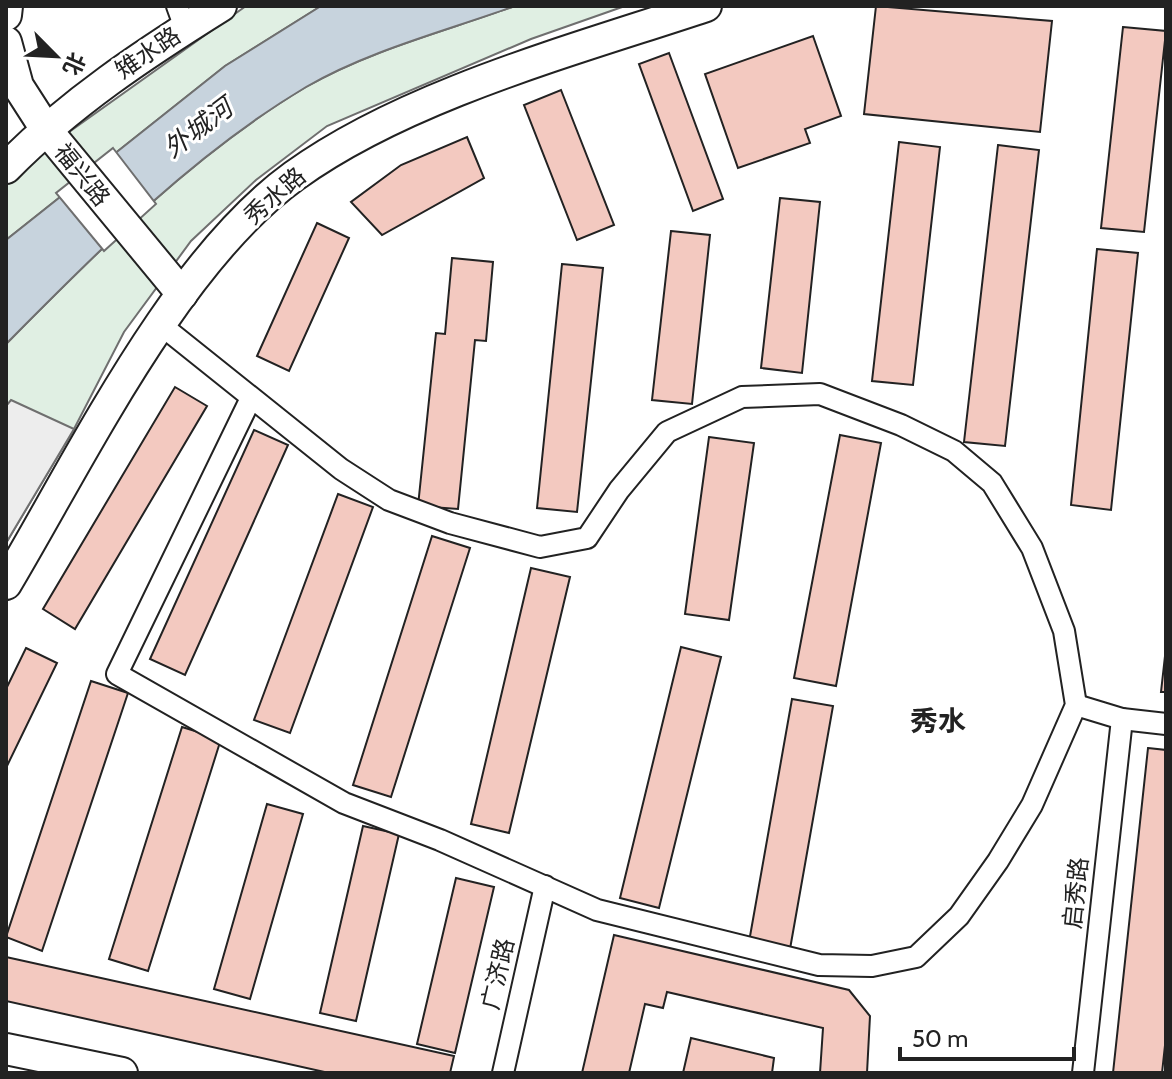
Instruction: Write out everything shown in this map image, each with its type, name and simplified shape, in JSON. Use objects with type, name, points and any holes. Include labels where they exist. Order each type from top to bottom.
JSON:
[{"type":"street","points":[[6,15],[7,6]]},
{"type":"street","name":"雉水路","points":[[6,168],[54,140],[114,75],[181,17],[221,6]]},
{"type":"street","name":"秀水路","points":[[6,584],[182,294],[235,231],[291,178],[347,141],[422,106],[706,6]]},
{"type":"street","name":"福兴路","points":[[6,42],[18,86],[54,140],[182,294]]},
{"type":"street","points":[[161,325],[341,469],[389,500],[450,523],[540,547],[587,538],[619,490],[667,432],[742,397],[820,394],[901,425],[954,451],[992,483],[1032,548],[1064,631],[1076,705],[1032,805],[959,916],[916,957],[872,966],[819,965],[597,910],[344,803],[117,674],[251,398]]},
{"type":"street","points":[[1076,705],[1122,719],[1166,724]]},
{"type":"street","name":"启秀路","points":[[1083,1073],[1122,719]]},
{"type":"street","name":"广济路","points":[[503,1073],[545,886]]},
{"type":"street","points":[[6,1049],[122,1073]]},
{"type":"green space","points":[[246,6],[321,6],[225,66],[6,240],[6,185],[27,162]]},
{"type":"green space","points":[[515,6],[625,6],[531,39],[327,126],[256,180],[191,241],[124,332],[74,429],[6,543],[6,344],[148,206],[264,114],[306,87],[356,62]]},
{"type":"shaded area","points":[[11,400],[74,429],[6,543],[6,406]]},
{"type":"water","name":"外城河","points":[[321,6],[515,6],[356,62],[306,87],[264,114],[148,206],[6,344],[6,240],[225,66]]},
{"type":"pier","points":[[113,148],[156,204],[104,251],[56,193]]},
{"type":"building","points":[[876,6],[1052,21],[1040,132],[864,114]]},
{"type":"building","points":[[1123,27],[1166,31],[1144,232],[1101,228]]},
{"type":"building","points":[[813,36],[841,116],[805,129],[810,143],[738,168],[705,74]]},
{"type":"building","points":[[669,53],[723,199],[693,211],[639,64]]},
{"type":"building","points":[[561,90],[614,225],[577,240],[524,105]]},
{"type":"building","points":[[467,137],[484,178],[382,235],[351,202],[401,165]]},
{"type":"building","points":[[899,142],[940,147],[913,385],[872,381]]},
{"type":"building","points":[[998,145],[1039,150],[1005,446],[964,442]]},
{"type":"building","points":[[780,198],[820,202],[802,373],[761,368]]},
{"type":"building","points":[[317,223],[349,238],[289,371],[257,356]]},
{"type":"building","points":[[671,231],[710,235],[692,404],[652,400]]},
{"type":"building","points":[[1097,249],[1138,253],[1111,510],[1071,505]]},
{"type":"building","points":[[452,258],[493,262],[486,341],[475,340],[458,509],[418,506],[436,333],[445,334]]},
{"type":"building","points":[[562,264],[603,268],[577,512],[537,508]]},
{"type":"building","points":[[175,387],[207,406],[75,629],[43,609]]},
{"type":"building","points":[[254,430],[288,445],[185,675],[150,659]]},
{"type":"building","points":[[840,435],[881,443],[836,686],[794,678]]},
{"type":"building","points":[[709,437],[754,443],[729,620],[685,614]]},
{"type":"building","points":[[338,494],[373,507],[290,733],[254,720]]},
{"type":"building","points":[[432,536],[470,548],[391,797],[353,785]]},
{"type":"building","points":[[531,568],[570,577],[509,833],[471,824]]},
{"type":"building","points":[[681,647],[721,657],[659,908],[620,898]]},
{"type":"building","points":[[1166,647],[1166,692],[1161,692]]},
{"type":"building","points":[[26,648],[57,663],[6,768],[6,689]]},
{"type":"building","points":[[91,681],[128,693],[42,951],[6,937]]},
{"type":"building","points":[[792,699],[833,706],[790,949],[749,942]]},
{"type":"building","points":[[182,727],[221,739],[148,971],[109,959]]},
{"type":"building","points":[[1148,748],[1166,750],[1166,1036],[1162,1073],[1113,1073]]},
{"type":"building","points":[[267,804],[303,814],[250,999],[214,989]]},
{"type":"building","points":[[363,826],[399,834],[356,1021],[320,1013]]},
{"type":"building","points":[[456,878],[494,887],[455,1053],[417,1044]]},
{"type":"building","points":[[614,935],[849,990],[870,1016],[867,1073],[820,1073],[823,1028],[667,992],[663,1008],[645,1004],[629,1073],[582,1073]]},
{"type":"building","points":[[6,957],[454,1056],[450,1073],[329,1073],[6,1001]]},
{"type":"building","points":[[691,1038],[774,1058],[772,1073],[683,1073]]},
{"type":"district","name":"秀水","points":[[938,721]]}]
